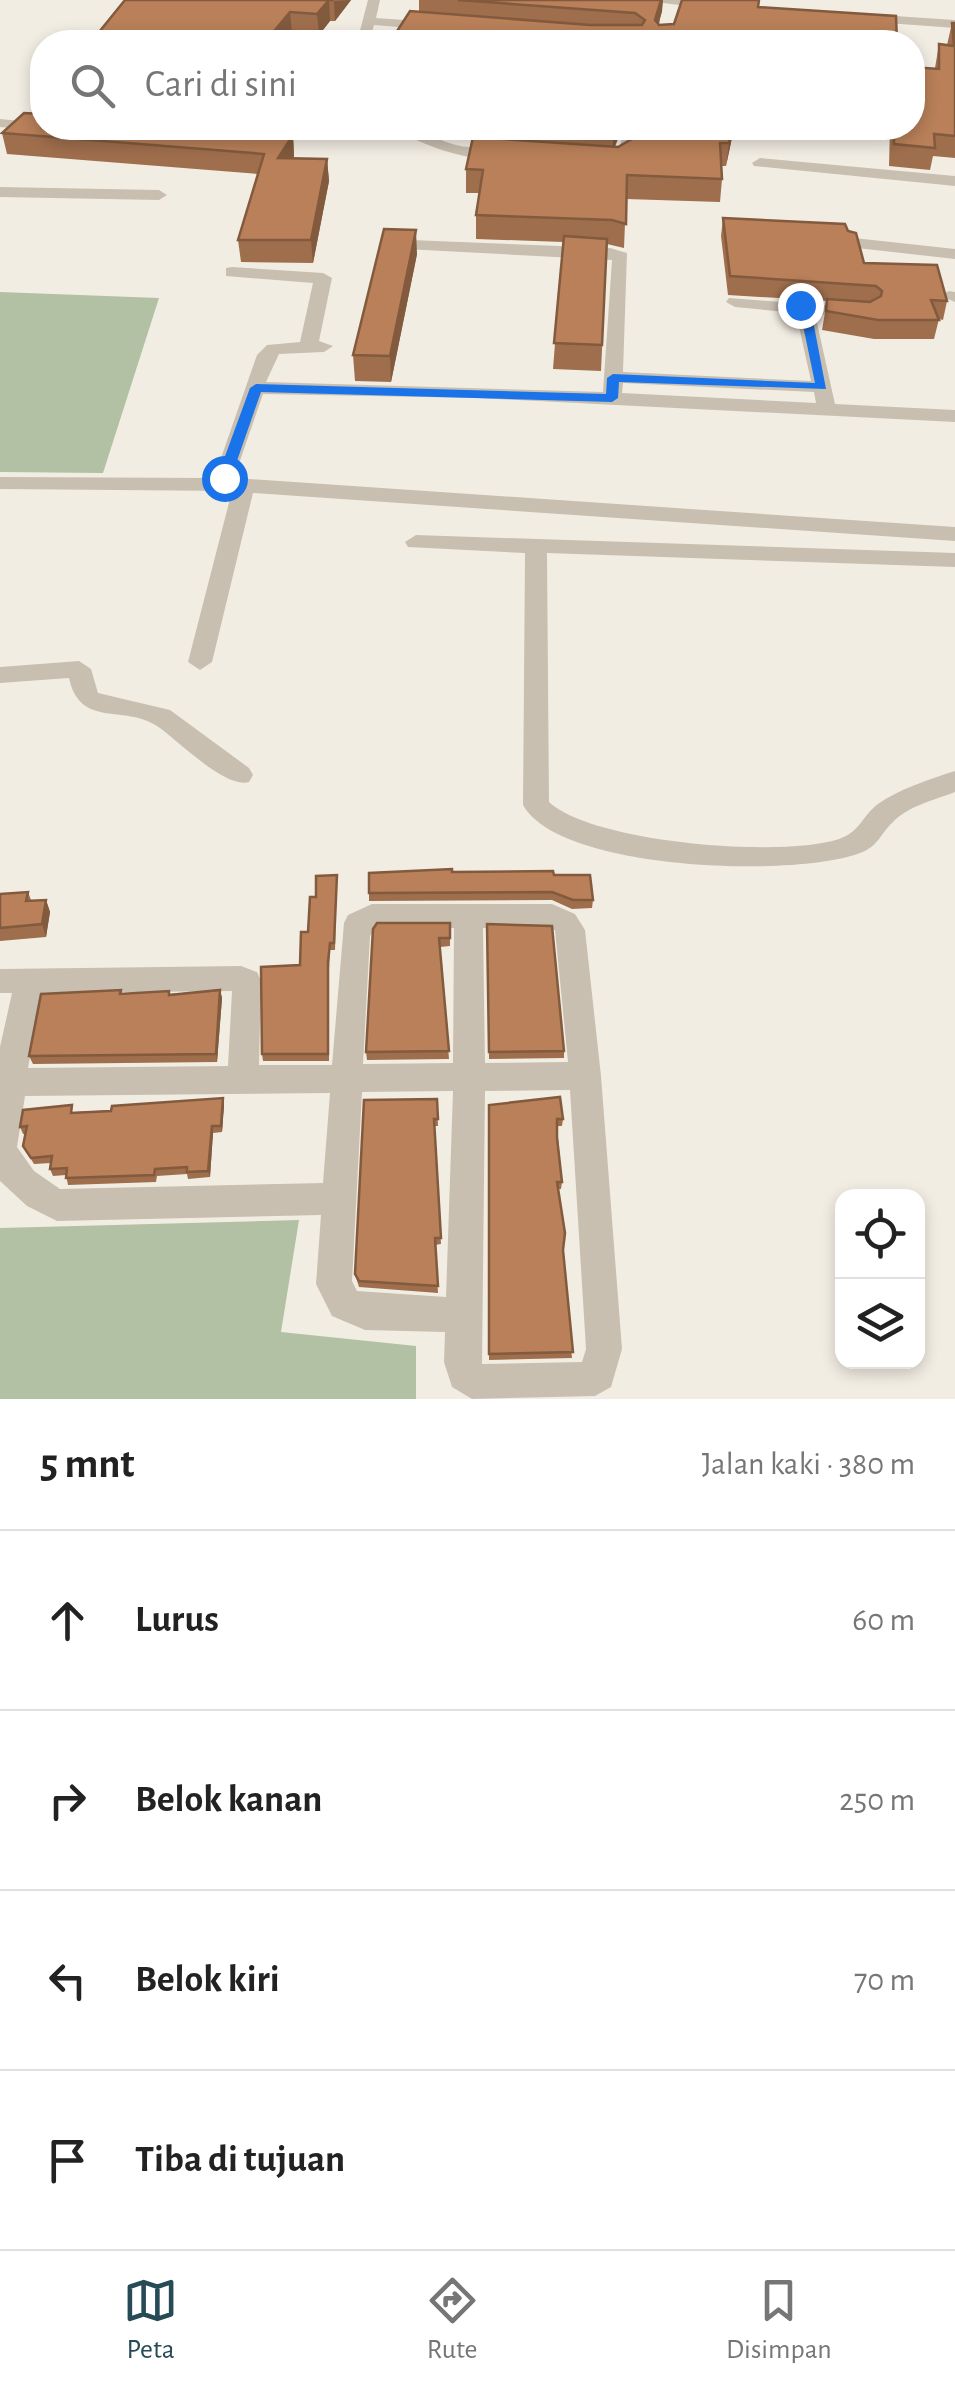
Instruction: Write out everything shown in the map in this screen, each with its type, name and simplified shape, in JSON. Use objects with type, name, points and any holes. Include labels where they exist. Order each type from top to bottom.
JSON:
[{"type":"street","points":[[367,30],[374,0]]},
{"type":"street","points":[[648,0],[674,9],[730,7]]},
{"type":"street","points":[[841,16],[917,16],[952,27]]},
{"type":"street","points":[[370,21],[445,27]]},
{"type":"street","points":[[0,124],[30,126]]},
{"type":"street","points":[[431,140],[455,150],[517,155]]},
{"type":"street","points":[[595,160],[623,160],[629,140]]},
{"type":"street","points":[[760,163],[955,182]]},
{"type":"street","points":[[0,192],[159,195]]},
{"type":"street","points":[[854,243],[955,254]]},
{"type":"street","points":[[411,245],[617,254],[623,263],[612,388]]},
{"type":"street","points":[[200,662],[233,485],[256,388],[269,351],[316,346],[324,278],[232,272]]},
{"type":"street","points":[[735,302],[866,312]]},
{"type":"street","points":[[805,310],[827,408]]},
{"type":"street","points":[[256,388],[822,387]]},
{"type":"street","points":[[612,388],[955,416]]},
{"type":"street","points":[[0,482],[233,485],[955,534]]},
{"type":"street","points":[[698,551],[699,517]]},
{"type":"street","points":[[416,542],[955,560]]},
{"type":"street","points":[[536,546],[536,805],[549,822],[606,842],[734,858],[795,858],[827,854],[862,841],[884,814],[955,782]]},
{"type":"street","points":[[0,675],[78,669],[90,700],[161,716],[240,776]]},
{"type":"street","points":[[463,1315],[364,1312],[345,1304],[334,1284],[358,923],[372,916],[468,916],[552,916],[565,922],[570,930],[585,1076],[604,1349],[598,1374],[582,1383],[476,1382],[465,1374],[462,1362],[469,1079],[468,916]]},
{"type":"street","points":[[243,1078],[247,994],[242,978],[15,980],[0,1146],[12,1169],[33,1194],[57,1204],[338,1199]]},
{"type":"street","points":[[8,1067],[243,1078],[585,1076]]},
{"type":"green space","points":[[0,292],[159,298],[103,473],[0,472]]},
{"type":"green space","points":[[299,1220],[281,1332],[416,1346],[416,1399],[0,1399],[0,1228]]},
{"type":"building","points":[[125,0],[329,0],[317,14],[290,12],[275,30],[101,30]]},
{"type":"building","points":[[458,0],[661,0],[655,20],[659,25],[674,24],[682,0],[759,0],[758,7],[896,16],[897,30],[398,30],[410,11],[590,25],[642,25],[645,20],[635,13]]},
{"type":"building","points":[[952,23],[955,23],[955,136],[934,134],[935,148],[894,144],[894,140],[925,140],[925,68],[939,69],[939,44],[954,46]]},
{"type":"building","points":[[24,113],[30,113],[30,135],[2,133]]},
{"type":"building","points":[[89,140],[290,140],[278,158],[327,159],[311,240],[238,240],[264,154]]},
{"type":"building","points":[[472,140],[618,147],[630,140],[730,140],[720,143],[722,179],[627,175],[626,224],[612,220],[476,215],[483,170],[466,169]]},
{"type":"building","points":[[723,218],[845,224],[848,231],[856,233],[864,263],[937,265],[947,301],[931,300],[939,320],[878,320],[826,311],[827,299],[870,302],[881,296],[882,291],[876,286],[730,276]]},
{"type":"building","points":[[384,229],[416,230],[390,356],[353,355]]},
{"type":"building","points":[[564,236],[607,239],[602,345],[554,343]]},
{"type":"building","points":[[452,869],[590,875],[593,900],[573,900],[552,892],[369,893],[369,873]]},
{"type":"building","points":[[337,875],[334,943],[330,943],[328,962],[328,1054],[262,1054],[261,967],[300,965],[301,932],[308,932],[316,876]]},
{"type":"building","points":[[28,892],[26,901],[46,900],[42,924],[0,928],[0,894]]},
{"type":"building","points":[[377,923],[450,923],[450,938],[439,938],[449,1051],[366,1052],[373,929]]},
{"type":"building","points":[[487,924],[552,926],[564,1051],[489,1052]]},
{"type":"building","points":[[121,990],[120,994],[169,991],[169,995],[220,990],[216,1054],[29,1056],[41,994]]},
{"type":"building","points":[[560,1097],[563,1119],[557,1119],[557,1138],[562,1182],[557,1182],[565,1233],[563,1250],[573,1352],[489,1354],[489,1105]]},
{"type":"building","points":[[223,1098],[221,1126],[212,1126],[208,1171],[187,1172],[187,1167],[155,1169],[154,1175],[66,1178],[67,1168],[50,1169],[52,1156],[31,1158],[23,1146],[27,1126],[20,1127],[23,1110],[72,1105],[71,1113],[111,1111],[112,1106]]},
{"type":"building","points":[[437,1099],[438,1119],[434,1119],[441,1238],[435,1238],[438,1286],[359,1281],[355,1274],[364,1100]]},
{"type":"route","points":[[224,478],[256,388],[612,398],[613,378],[822,387],[805,310],[800,305]]}]
